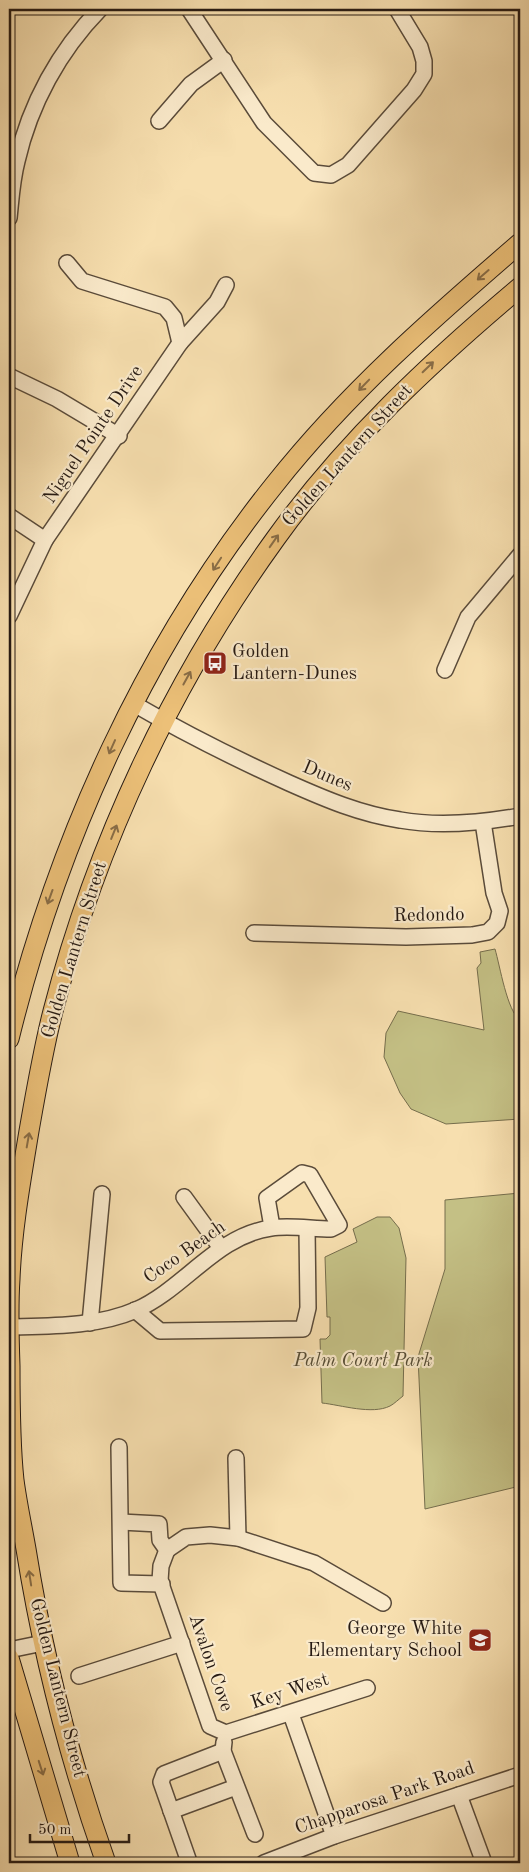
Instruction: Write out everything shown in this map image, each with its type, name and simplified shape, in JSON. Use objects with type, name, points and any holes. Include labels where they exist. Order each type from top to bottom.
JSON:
[{"type":"main road","name":"Golden Lantern Street","points":[[9,1038],[29,961],[66,852],[114,742],[164,648],[208,579],[276,483],[350,398],[391,356],[520,243]]},
{"type":"main road","name":"Golden Lantern Street","points":[[106,1863],[71,1757],[42,1643],[14,1479],[9,1327],[10,1281],[17,1206],[33,1108],[53,1013],[93,884],[124,807],[163,720],[226,611],[278,535],[327,474],[411,384],[452,345],[520,287]]},
{"type":"main road","name":"Golden Lantern Street","points":[[9,1658],[70,1863]]},
{"type":"street","points":[[9,218],[16,162],[25,134],[48,78],[64,51],[100,9]]},
{"type":"street","points":[[189,9],[264,122],[314,173],[330,175],[348,165],[414,90],[424,74],[424,61],[420,47],[397,9]]},
{"type":"street","points":[[159,121],[191,84],[224,60]]},
{"type":"street","points":[[67,263],[82,281],[164,308],[174,318],[180,343]]},
{"type":"street","name":"Niguel Pointe Drive","points":[[9,616],[45,540],[119,436],[180,343],[217,302],[226,286]]},
{"type":"street","points":[[9,376],[57,399],[119,436]]},
{"type":"street","points":[[9,516],[45,540]]},
{"type":"street","points":[[445,670],[468,617],[520,555]]},
{"type":"street","name":"Dunes","points":[[134,704],[251,766],[352,810],[401,821],[450,823],[483,822],[520,816]]},
{"type":"street","name":"Redondo","points":[[254,933],[406,937],[472,935],[488,932],[497,923],[500,911],[494,893],[483,822]]},
{"type":"street","name":"Coco Beach","points":[[9,1327],[90,1322],[135,1310],[154,1300],[221,1248],[248,1234],[272,1227],[332,1229],[339,1225],[310,1175],[302,1173],[266,1198],[272,1227]]},
{"type":"street","points":[[90,1322],[102,1194]]},
{"type":"street","points":[[184,1197],[221,1248]]},
{"type":"street","points":[[135,1310],[160,1331],[303,1329],[308,1308],[307,1229]]},
{"type":"street","points":[[119,1447],[121,1583],[162,1584]]},
{"type":"street","points":[[236,1458],[238,1538]]},
{"type":"street","points":[[121,1522],[159,1524],[160,1540],[168,1550],[186,1537],[210,1535],[238,1538],[314,1563],[383,1603]]},
{"type":"street","name":"Avalon Cove","points":[[168,1550],[162,1566],[162,1584],[210,1726],[226,1733],[223,1751],[255,1834]]},
{"type":"street","points":[[79,1676],[182,1642]]},
{"type":"street","points":[[9,1650],[42,1643]]},
{"type":"street","name":"Key West","points":[[226,1733],[291,1714],[367,1688]]},
{"type":"street","points":[[291,1714],[334,1836]]},
{"type":"street","points":[[188,1859],[161,1778],[164,1774],[223,1751]]},
{"type":"street","name":"Chapparosa Park Road","points":[[264,1863],[334,1836],[520,1775]]},
{"type":"street","points":[[171,1810],[236,1786]]},
{"type":"street","points":[[459,1795],[484,1863]]},
{"type":"green space","points":[[495,949],[511,1008],[520,1020],[520,1119],[446,1124],[411,1109],[400,1093],[384,1057],[386,1033],[398,1011],[484,1030],[477,968],[481,963],[480,952]]},
{"type":"green space","points":[[520,1193],[520,1486],[425,1509],[418,1357],[445,1269],[445,1200]]},
{"type":"green space","name":"Palm Court Park","points":[[377,1217],[390,1217],[399,1228],[406,1258],[403,1396],[390,1406],[374,1410],[322,1403],[320,1339],[326,1339],[330,1335],[330,1317],[327,1317],[325,1257],[357,1242],[353,1229]]},
{"type":"place","name":"Golden Lantern-Dunes","points":[[215,663]]},
{"type":"place","name":"George White Elementary School","points":[[480,1640]]}]
